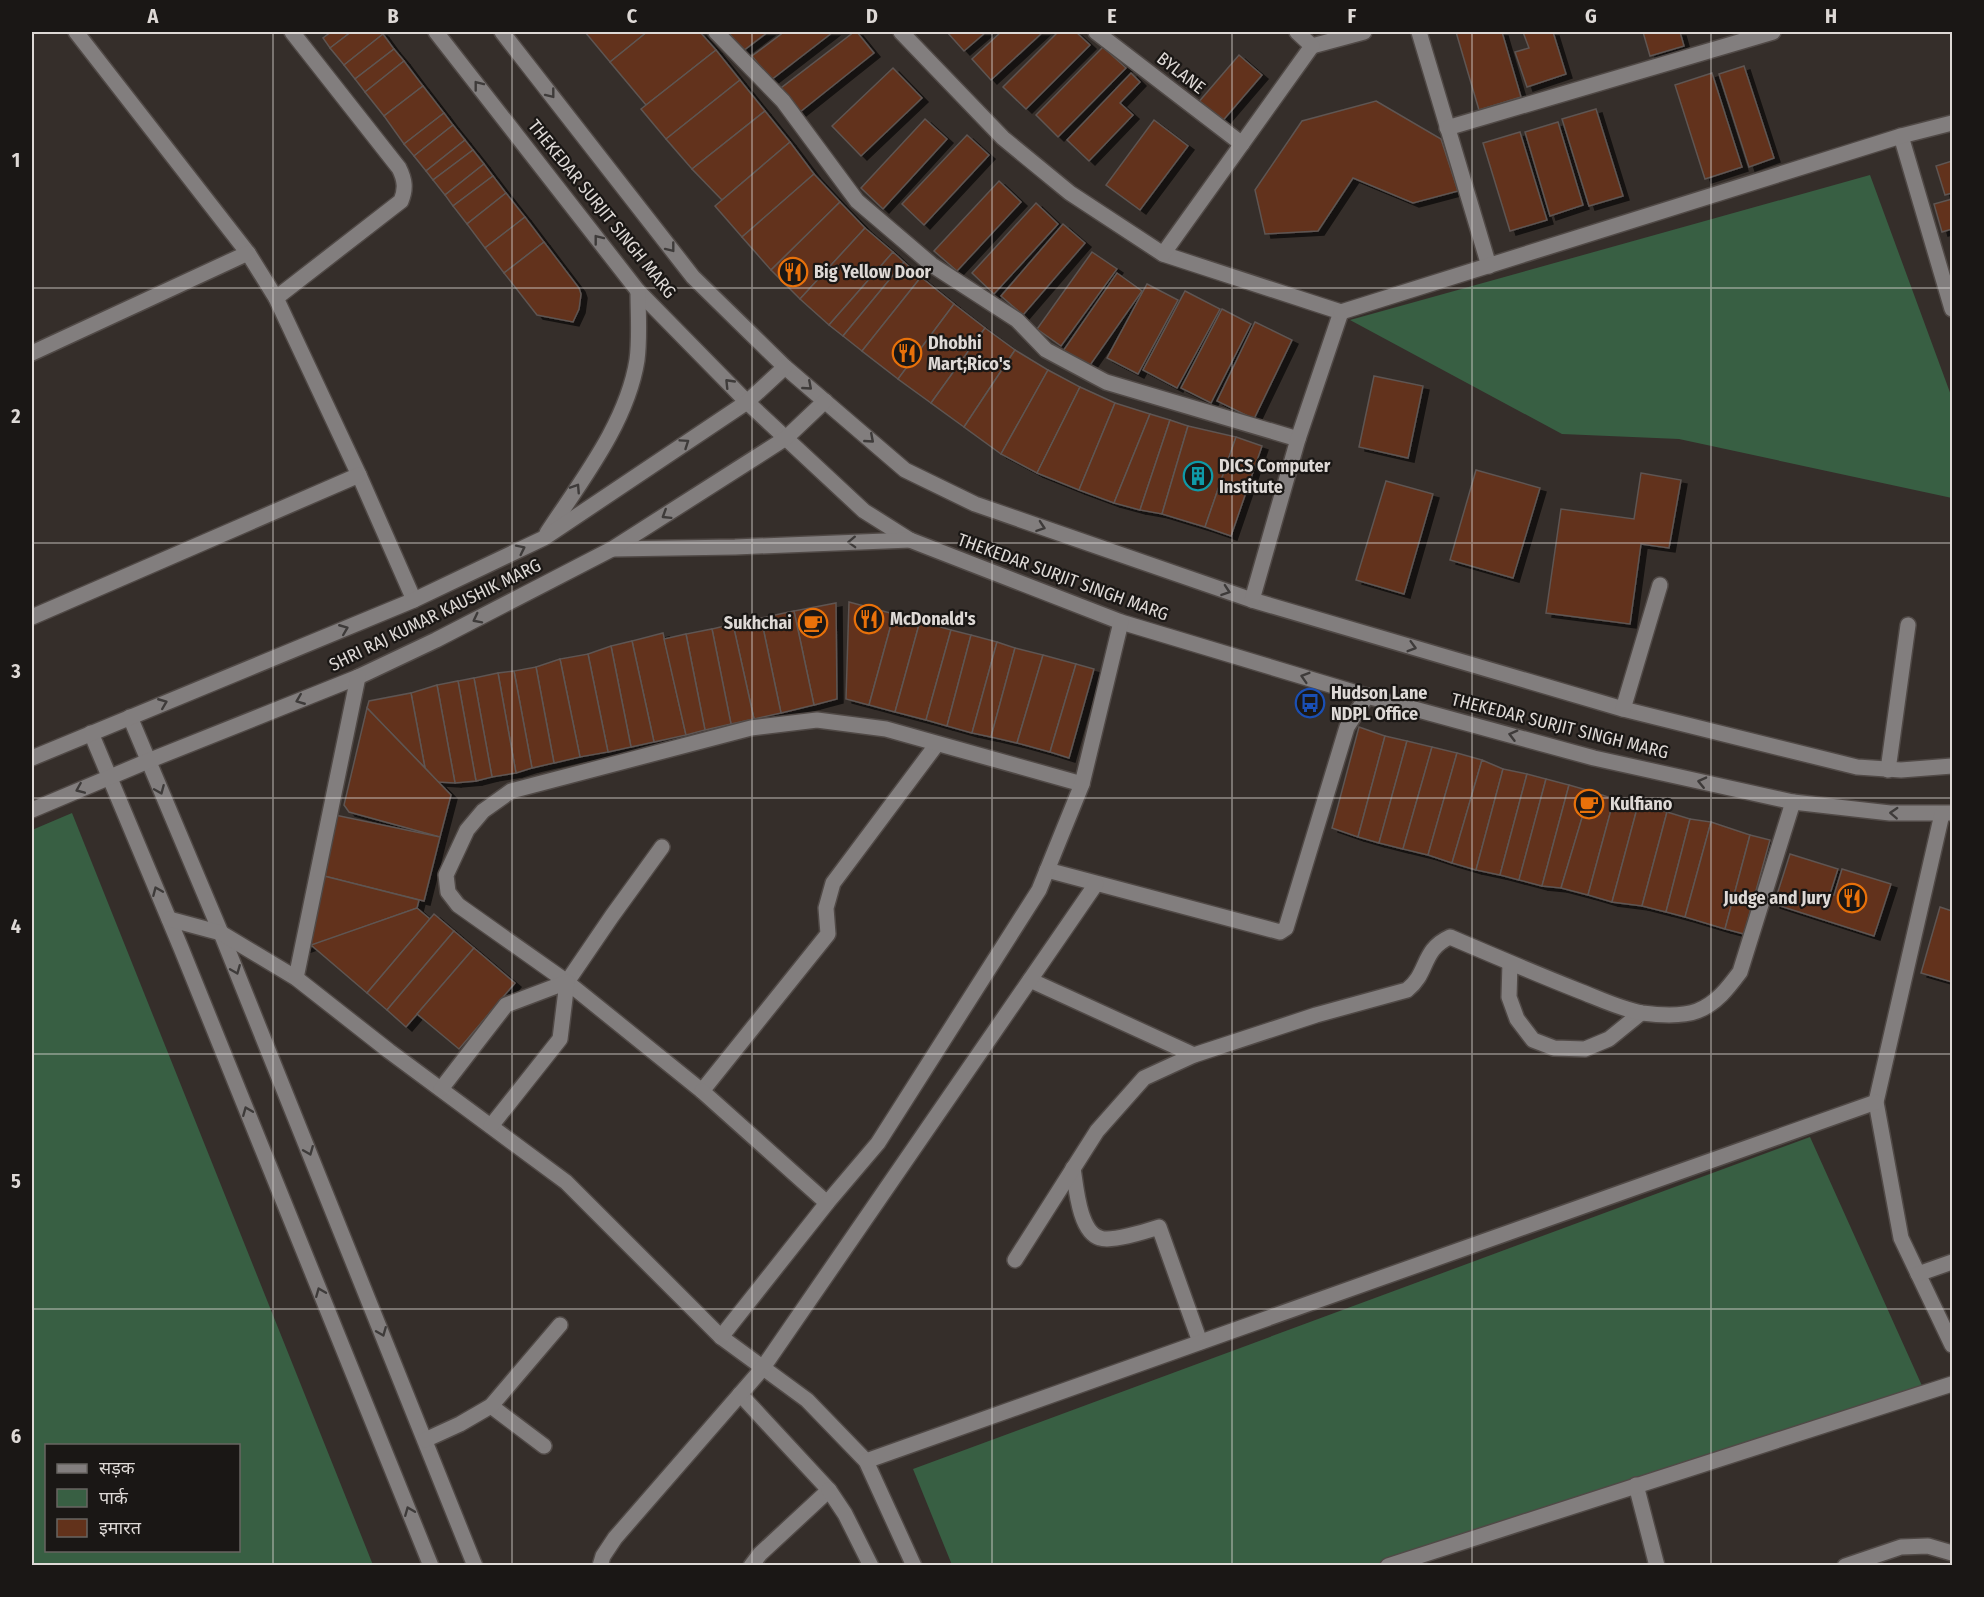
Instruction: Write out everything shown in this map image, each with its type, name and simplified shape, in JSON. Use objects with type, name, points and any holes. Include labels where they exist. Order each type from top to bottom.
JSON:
[{"type":"street","points":[[76,32],[248,253],[276,298],[359,475],[414,600]]},
{"type":"street","points":[[276,298],[401,201],[405,191],[404,178],[399,168],[292,32]]},
{"type":"street","name":"THEKEDAR SURJIT SINGH MARG","points":[[436,32],[638,291],[747,402],[864,511],[910,540],[1120,622],[1367,696],[1594,758],[1793,802],[1890,813],[1947,814]]},
{"type":"street","name":"THEKEDAR SURJIT SINGH MARG","points":[[502,32],[693,277],[785,367],[905,470],[975,504],[1252,600],[1623,709],[1857,767],[1888,770],[1953,766]]},
{"type":"street","points":[[716,32],[783,101],[857,201],[932,265],[1017,320],[1046,350],[1106,382],[1298,439]]},
{"type":"street","points":[[901,32],[1012,145],[1070,193],[1163,254],[1341,312],[1900,136],[1953,123]]},
{"type":"street","name":"BYLANE","points":[[1096,32],[1242,144]]},
{"type":"street","points":[[1298,32],[1312,46]]},
{"type":"street","points":[[1163,254],[1312,46],[1364,32]]},
{"type":"street","points":[[1419,32],[1489,266]]},
{"type":"street","points":[[1447,128],[1773,32]]},
{"type":"street","points":[[1900,136],[1953,309]]},
{"type":"street","points":[[32,353],[248,253]]},
{"type":"street","points":[[544,538],[612,431],[632,383],[637,359],[638,291]]},
{"type":"street","points":[[1252,600],[1298,439],[1341,312]]},
{"type":"street","name":"SHRI RAJ KUMAR KAUSHIK MARG","points":[[32,758],[414,600],[544,538],[747,402],[785,367]]},
{"type":"street","name":"SHRI RAJ KUMAR KAUSHIK MARG","points":[[32,810],[358,677],[436,640],[612,549],[786,438],[825,401]]},
{"type":"street","points":[[32,617],[359,475]]},
{"type":"street","points":[[612,549],[735,548],[910,540]]},
{"type":"street","points":[[1623,709],[1660,585]]},
{"type":"street","points":[[721,1337],[827,1203],[878,1143],[1039,890],[1082,784],[1111,670],[1120,622]]},
{"type":"street","points":[[1888,770],[1908,625]]},
{"type":"street","points":[[296,978],[358,677]]},
{"type":"street","points":[[1047,870],[1268,929],[1283,931],[1286,928],[1347,728],[1367,696]]},
{"type":"street","points":[[130,717],[221,933],[475,1566]]},
{"type":"street","points":[[827,1203],[702,1092],[567,982],[458,905],[448,892],[446,875],[467,830],[483,811],[511,791],[751,728],[817,720],[886,729],[1082,784]]},
{"type":"street","points":[[91,733],[169,919],[431,1566]]},
{"type":"street","points":[[702,1092],[828,934],[826,908],[833,883],[937,744]]},
{"type":"street","points":[[1015,1260],[1097,1131],[1144,1078],[1194,1055],[1407,990],[1417,982],[1431,950],[1439,942],[1450,937],[1510,963],[1641,1013],[1676,1015],[1696,1011],[1719,997],[1740,972],[1793,802]]},
{"type":"street","points":[[1947,814],[1876,1102],[1901,1238],[1953,1345]]},
{"type":"street","points":[[490,1126],[560,1039],[567,982],[662,847]]},
{"type":"street","points":[[600,1566],[603,1556],[615,1538],[762,1369],[1096,884]]},
{"type":"street","points":[[169,919],[221,933],[296,978],[566,1182],[721,1337],[807,1400],[866,1461],[914,1566]]},
{"type":"street","points":[[1510,963],[1509,997],[1517,1019],[1533,1040],[1554,1048],[1585,1049],[1610,1039],[1641,1013]]},
{"type":"street","points":[[1030,980],[1194,1055]]},
{"type":"street","points":[[441,1089],[506,1005],[567,982]]},
{"type":"street","points":[[866,1461],[1876,1102]]},
{"type":"street","points":[[1073,1168],[1083,1220],[1092,1233],[1101,1239],[1159,1227],[1200,1341]]},
{"type":"street","points":[[1918,1274],[1953,1262]]},
{"type":"street","points":[[425,1440],[460,1424],[491,1406],[560,1325]]},
{"type":"street","points":[[1388,1566],[1953,1384]]},
{"type":"street","points":[[740,1394],[829,1490],[845,1514],[871,1566]]},
{"type":"street","points":[[491,1406],[544,1446]]},
{"type":"street","points":[[1636,1485],[1657,1566]]},
{"type":"street","points":[[751,1566],[760,1554],[829,1490]]},
{"type":"street","points":[[1845,1566],[1901,1547],[1928,1546],[1953,1553]]},
{"type":"green space","points":[[1870,175],[1952,398],[1952,498],[1679,439],[1562,434],[1350,320]]},
{"type":"green space","points":[[72,813],[373,1565],[32,1565],[32,830]]},
{"type":"green space","points":[[1810,1137],[1923,1388],[1636,1485],[1419,1565],[952,1565],[913,1469]]},
{"type":"building","points":[[331,32],[351,32],[330,48],[323,38]]},
{"type":"building","points":[[351,32],[381,32],[383,34],[344,65],[330,48]]},
{"type":"building","points":[[585,32],[647,32],[610,62]]},
{"type":"building","points":[[647,32],[700,32],[716,50],[646,105],[610,62]]},
{"type":"building","points":[[728,32],[768,32],[743,51]]},
{"type":"building","points":[[784,32],[833,32],[771,80],[752,56]]},
{"type":"building","points":[[857,32],[874,53],[800,112],[781,88]]},
{"type":"building","points":[[947,32],[986,32],[964,51]]},
{"type":"building","points":[[1001,32],[1043,32],[991,80],[972,59]]},
{"type":"building","points":[[1058,32],[1076,32],[1090,45],[1026,109],[1003,87]]},
{"type":"building","points":[[1456,32],[1502,32],[1521,97],[1479,110]]},
{"type":"building","points":[[1523,32],[1553,32],[1566,74],[1527,87],[1515,52],[1529,48]]},
{"type":"building","points":[[1643,32],[1680,32],[1684,46],[1650,56]]},
{"type":"building","points":[[383,34],[394,49],[355,79],[344,65]]},
{"type":"building","points":[[1103,47],[1126,68],[1058,137],[1036,115]]},
{"type":"building","points":[[394,49],[404,61],[365,92],[355,79]]},
{"type":"building","points":[[716,50],[740,80],[666,139],[641,109]]},
{"type":"building","points":[[1239,55],[1262,75],[1220,124],[1197,104]]},
{"type":"building","points":[[404,61],[423,86],[384,116],[365,92]]},
{"type":"building","points":[[1744,66],[1774,158],[1749,167],[1719,74]]},
{"type":"building","points":[[893,68],[922,98],[861,156],[832,126]]},
{"type":"building","points":[[1131,73],[1140,82],[1120,103],[1133,115],[1089,161],[1067,140]]},
{"type":"building","points":[[1712,73],[1742,167],[1705,179],[1675,85]]},
{"type":"building","points":[[740,80],[765,111],[692,169],[666,139]]},
{"type":"building","points":[[423,86],[444,113],[404,144],[384,116]]},
{"type":"building","points":[[1376,101],[1441,139],[1458,191],[1413,203],[1353,178],[1318,231],[1265,234],[1255,190],[1302,121]]},
{"type":"building","points":[[1596,109],[1623,196],[1589,206],[1562,119]]},
{"type":"building","points":[[765,111],[790,142],[722,200],[692,169]]},
{"type":"building","points":[[444,113],[453,125],[414,156],[404,144]]},
{"type":"building","points":[[925,119],[947,139],[883,209],[861,188]]},
{"type":"building","points":[[1154,120],[1188,146],[1140,210],[1106,185]]},
{"type":"building","points":[[1558,122],[1583,205],[1550,216],[1525,132]]},
{"type":"building","points":[[453,125],[465,140],[426,171],[414,156]]},
{"type":"building","points":[[1520,132],[1547,220],[1510,231],[1483,143]]},
{"type":"building","points":[[967,135],[989,155],[924,225],[902,204]]},
{"type":"building","points":[[465,140],[473,150],[433,180],[426,171]]},
{"type":"building","points":[[790,142],[814,174],[742,237],[715,206]]},
{"type":"building","points":[[473,150],[484,164],[445,195],[433,180]]},
{"type":"building","points":[[1952,161],[1952,193],[1945,195],[1936,166]]},
{"type":"building","points":[[484,164],[493,176],[453,206],[445,195]]},
{"type":"building","points":[[814,174],[840,202],[771,270],[742,237]]},
{"type":"building","points":[[493,176],[506,193],[467,224],[453,206]]},
{"type":"building","points":[[999,181],[1021,202],[957,271],[934,251]]},
{"type":"building","points":[[506,193],[525,217],[485,248],[467,224]]},
{"type":"building","points":[[1952,199],[1952,229],[1942,232],[1934,204]]},
{"type":"building","points":[[840,202],[865,228],[800,299],[771,270]]},
{"type":"building","points":[[1036,203],[1058,224],[994,294],[972,273]]},
{"type":"building","points":[[525,217],[544,242],[504,273],[485,248]]},
{"type":"building","points":[[1063,224],[1085,243],[1023,315],[1001,296]]},
{"type":"building","points":[[865,228],[893,252],[829,325],[800,299]]},
{"type":"building","points":[[544,242],[579,288],[581,294],[579,309],[573,322],[537,315],[504,273]]},
{"type":"building","points":[[893,252],[904,262],[843,336],[829,325]]},
{"type":"building","points":[[1092,252],[1117,269],[1061,346],[1037,329]]},
{"type":"building","points":[[904,262],[921,277],[862,351],[843,336]]},
{"type":"building","points":[[1117,273],[1142,291],[1088,368],[1063,351]]},
{"type":"building","points":[[921,277],[954,304],[898,379],[862,351]]},
{"type":"building","points":[[1147,284],[1178,300],[1138,374],[1107,358]]},
{"type":"building","points":[[1185,291],[1220,309],[1177,388],[1143,370]]},
{"type":"building","points":[[954,304],[985,328],[931,403],[898,379]]},
{"type":"building","points":[[1222,309],[1251,324],[1211,403],[1181,388]]},
{"type":"building","points":[[1255,322],[1292,340],[1254,419],[1217,401]]},
{"type":"building","points":[[985,328],[1015,350],[964,427],[931,403]]},
{"type":"building","points":[[1015,350],[1048,370],[1001,454],[964,427]]},
{"type":"building","points":[[1048,370],[1080,387],[1037,473],[1001,454]]},
{"type":"building","points":[[1374,376],[1423,386],[1408,458],[1359,447]]},
{"type":"building","points":[[1080,387],[1115,403],[1079,490],[1037,473]]},
{"type":"building","points":[[1115,403],[1150,414],[1114,503],[1079,490]]},
{"type":"building","points":[[1150,414],[1170,420],[1140,510],[1114,503]]},
{"type":"building","points":[[1170,420],[1188,426],[1162,514],[1140,510]]},
{"type":"building","name":"DICS Computer Institute","points":[[1188,426],[1236,437],[1205,527],[1162,514]]},
{"type":"building","points":[[1236,437],[1262,446],[1231,536],[1205,527]]},
{"type":"building","points":[[1476,470],[1540,488],[1513,578],[1450,560]]},
{"type":"building","points":[[1641,473],[1681,480],[1669,548],[1641,544],[1630,624],[1546,613],[1561,509],[1634,519]]},
{"type":"building","points":[[1386,481],[1433,494],[1404,594],[1356,580]]},
{"type":"building","points":[[849,602],[894,614],[869,705],[846,699]]},
{"type":"building","points":[[836,603],[837,699],[814,705],[794,611]]},
{"type":"building","points":[[794,611],[814,705],[781,713],[761,618]]},
{"type":"building","points":[[894,614],[920,621],[895,712],[869,705]]},
{"type":"building","points":[[761,618],[781,713],[754,719],[733,624]]},
{"type":"building","points":[[920,621],[951,630],[926,720],[895,712]]},
{"type":"building","points":[[733,624],[754,719],[731,724],[712,629]]},
{"type":"building","points":[[712,629],[731,724],[705,730],[686,634]]},
{"type":"building","points":[[951,630],[971,635],[947,726],[926,720]]},
{"type":"building","points":[[663,633],[686,735],[654,742],[632,641]]},
{"type":"building","points":[[686,634],[705,730],[686,735],[664,639]]},
{"type":"building","points":[[971,635],[997,642],[972,733],[947,726]]},
{"type":"building","points":[[632,641],[654,742],[631,747],[611,646]]},
{"type":"building","points":[[997,642],[1015,648],[991,737],[972,733]]},
{"type":"building","points":[[611,646],[631,747],[608,752],[588,654]]},
{"type":"building","points":[[1015,648],[1043,655],[1017,743],[991,737]]},
{"type":"building","points":[[588,654],[608,752],[580,757],[560,659]]},
{"type":"building","points":[[1043,655],[1076,664],[1050,752],[1017,743]]},
{"type":"building","points":[[560,659],[580,757],[554,763],[536,667]]},
{"type":"building","points":[[1076,664],[1094,669],[1069,758],[1050,752]]},
{"type":"building","points":[[536,667],[554,763],[532,768],[514,671]]},
{"type":"building","points":[[514,671],[532,768],[516,773],[498,673]]},
{"type":"building","points":[[498,673],[516,773],[492,777],[474,678]]},
{"type":"building","points":[[474,678],[492,777],[476,781],[458,681]]},
{"type":"building","points":[[458,681],[476,781],[455,783],[437,685]]},
{"type":"building","points":[[437,685],[455,783],[438,782],[425,768],[411,693]]},
{"type":"building","points":[[411,693],[425,768],[367,708],[369,701]]},
{"type":"building","points":[[367,708],[451,795],[440,837],[349,812],[344,805]]},
{"type":"building","points":[[1359,727],[1385,736],[1358,837],[1332,828]]},
{"type":"building","points":[[1385,736],[1407,741],[1379,843],[1358,837]]},
{"type":"building","points":[[1407,741],[1432,747],[1403,849],[1379,843]]},
{"type":"building","points":[[1432,747],[1457,753],[1428,855],[1403,849]]},
{"type":"building","points":[[1457,753],[1482,760],[1452,863],[1428,855]]},
{"type":"building","points":[[1482,760],[1503,769],[1476,870],[1452,863]]},
{"type":"building","points":[[1503,769],[1527,774],[1500,875],[1476,870]]},
{"type":"building","points":[[1527,774],[1546,779],[1519,880],[1500,875]]},
{"type":"building","points":[[1546,779],[1569,785],[1542,886],[1519,880]]},
{"type":"building","points":[[1569,785],[1590,791],[1561,888],[1542,886]]},
{"type":"building","points":[[1590,791],[1614,799],[1588,895],[1561,888]]},
{"type":"building","points":[[1614,799],[1638,805],[1612,902],[1588,895]]},
{"type":"building","points":[[1638,805],[1667,812],[1642,906],[1612,902]]},
{"type":"building","points":[[1667,812],[1690,819],[1666,912],[1642,906]]},
{"type":"building","points":[[335,815],[440,837],[424,901],[324,876]]},
{"type":"building","points":[[1690,819],[1711,822],[1685,917],[1666,912]]},
{"type":"building","points":[[1711,822],[1750,835],[1725,929],[1685,917]]},
{"type":"building","points":[[1750,835],[1770,840],[1744,934],[1725,929]]},
{"type":"building","points":[[1790,854],[1838,869],[1830,894],[1834,895],[1842,869],[1891,884],[1874,936],[1774,904]]},
{"type":"building","points":[[324,876],[419,900],[417,908],[305,948]]},
{"type":"building","points":[[1940,907],[1952,911],[1952,982],[1921,973]]},
{"type":"building","points":[[417,908],[430,919],[367,993],[311,945]]},
{"type":"building","points":[[434,914],[454,931],[387,1010],[367,993]]},
{"type":"building","points":[[454,931],[474,948],[406,1027],[387,1010]]},
{"type":"building","points":[[474,948],[515,983],[459,1049],[417,1014]]},
{"type":"place","name":"Big Yellow Door","points":[[793,272]]},
{"type":"place","name":"Dhobhi Mart;Rico's","points":[[907,353]]},
{"type":"place","name":"DICS Computer Institute","points":[[1198,476]]},
{"type":"place","name":"McDonald's","points":[[869,619]]},
{"type":"place","name":"Sukhchai","points":[[813,623]]},
{"type":"place","name":"Hudson Lane NDPL Office","points":[[1310,703]]},
{"type":"place","name":"Kulfiano","points":[[1589,804]]},
{"type":"place","name":"Judge and Jury","points":[[1852,898]]}]
